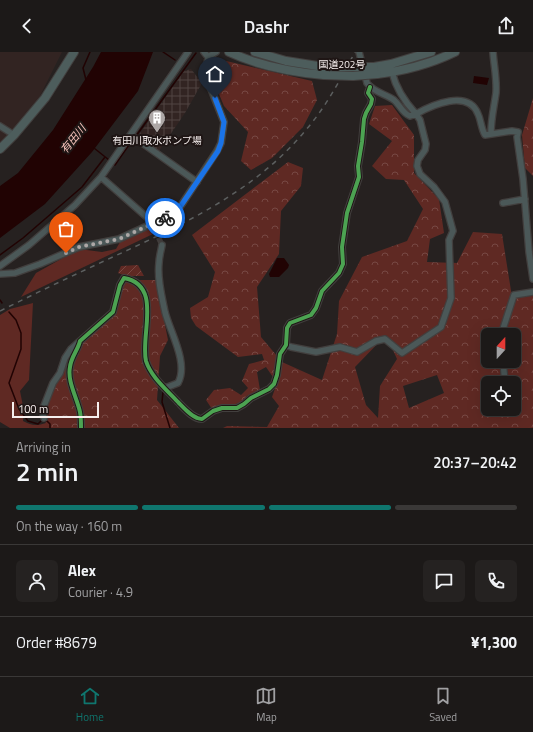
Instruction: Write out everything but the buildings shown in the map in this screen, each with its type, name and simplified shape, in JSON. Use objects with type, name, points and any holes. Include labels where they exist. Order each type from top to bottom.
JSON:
[{"type":"highway","points":[[58,76],[69,52]]},
{"type":"highway","points":[[0,149],[14,135],[45,98],[74,52]]},
{"type":"highway","name":"国道202号","points":[[229,52],[242,58],[282,69],[324,71],[375,70],[392,72],[428,63],[455,52]]},
{"type":"highway","name":"国道202号","points":[[255,52],[324,71]]},
{"type":"highway","name":"国道202号","points":[[375,70],[431,52]]},
{"type":"street","points":[[0,266],[29,245],[69,210],[101,177],[133,137],[188,52]]},
{"type":"street","points":[[0,274],[15,273],[79,247],[119,239],[173,214],[178,210],[218,151],[221,143],[224,122],[209,84],[207,65],[208,58],[204,52]]},
{"type":"street","points":[[208,58],[216,52]]},
{"type":"street","points":[[360,52],[367,83],[370,87],[393,99],[405,114],[410,116],[429,107],[459,100],[467,102],[473,106],[478,113],[484,135],[512,131],[518,132],[517,137],[533,279]]},
{"type":"street","points":[[492,133],[491,122],[496,93],[494,52]]},
{"type":"street","points":[[286,345],[291,348],[316,352],[340,347],[357,352],[376,341],[385,339],[402,353],[441,327],[451,298],[449,240],[454,231],[445,202],[434,187],[420,174],[417,166],[418,160],[425,150],[426,144],[420,120],[397,87],[392,72]]},
{"type":"street","points":[[44,418],[42,411],[53,383],[60,373],[65,358],[71,349],[113,312],[120,285],[124,278],[130,279],[139,284],[146,296],[148,304],[145,349],[147,362],[153,374],[188,411],[200,419],[222,408],[237,408],[269,389],[274,384],[280,354],[286,345],[287,328],[290,323],[311,315],[316,308],[322,291],[339,273],[344,264],[342,247],[347,213],[359,177],[358,166],[364,119],[371,104],[372,98],[368,93],[370,87]]},
{"type":"street","points":[[0,126],[14,135]]},
{"type":"street","points":[[133,137],[197,182]]},
{"type":"street","points":[[101,177],[150,220],[155,230]]},
{"type":"street","points":[[503,203],[525,199]]},
{"type":"street","points":[[162,245],[159,263],[159,278],[165,314],[176,343],[181,369],[178,383],[165,388]]},
{"type":"street","points":[[503,328],[514,295],[533,292]]},
{"type":"street","points":[[80,341],[79,348],[72,359],[69,368],[80,413],[81,428]]},
{"type":"shaded area","points":[[0,52],[62,52],[40,96],[7,136],[0,142]]},
{"type":"shaded area","points":[[191,69],[202,83],[185,113],[159,151],[138,136],[184,71]]},
{"type":"green space","points":[[222,60],[312,81],[317,100],[303,127],[272,158],[251,170],[241,161],[248,132],[224,106],[214,82],[214,66]]},
{"type":"green space","points":[[533,98],[533,176],[525,168],[522,135]]},
{"type":"green space","points":[[392,105],[414,135],[414,173],[439,199],[444,233],[430,239],[427,262],[457,263],[473,232],[502,234],[512,297],[533,296],[533,428],[223,428],[227,426],[267,427],[279,406],[272,397],[277,383],[266,367],[257,372],[260,390],[247,396],[240,403],[212,409],[206,400],[214,390],[230,388],[241,395],[248,388],[242,381],[249,364],[264,360],[262,354],[238,357],[196,326],[191,318],[190,308],[208,297],[215,272],[192,235],[288,162],[303,168],[301,186],[281,211],[279,254],[257,287],[261,337],[282,362],[322,380],[337,334],[339,301],[362,257],[407,241],[423,209],[404,180],[386,179],[372,166],[392,141],[369,124],[375,106]],"holes":[[[386,335],[397,359],[380,386],[378,418],[366,405],[355,367]],[[437,375],[444,393],[409,408],[403,386]]]},
{"type":"green space","points":[[148,228],[153,234],[21,297],[36,273],[79,249],[102,252],[116,249],[120,242]]},
{"type":"green space","points":[[138,265],[144,276],[126,276],[118,273],[121,266]]},
{"type":"green space","points":[[128,280],[156,280],[168,340],[160,356],[157,400],[179,428],[46,428],[45,410],[66,359],[117,311],[122,285]]},
{"type":"green space","points":[[33,303],[29,380],[20,391],[24,411],[23,421],[34,425],[46,423],[46,428],[10,428],[0,422],[0,315],[10,309]]},
{"type":"water","name":"有田川","points":[[101,52],[153,52],[138,91],[92,152],[45,204],[0,238],[0,186],[18,173],[53,130]]},
{"type":"water","points":[[474,76],[489,78],[487,85],[473,83]]},
{"type":"water","points":[[277,258],[284,258],[289,265],[288,268],[279,277],[270,277],[269,274]]},
{"type":"waterway","points":[[86,80],[83,68],[90,52]]},
{"type":"waterway","points":[[163,52],[175,60]]},
{"type":"waterway","points":[[136,136],[196,53]]},
{"type":"waterway","points":[[113,163],[115,165],[133,139]]},
{"type":"waterway","points":[[94,148],[109,160]]},
{"type":"waterway","points":[[0,255],[23,238],[82,187],[105,157]]},
{"type":"waterway","points":[[9,312],[16,320],[21,333],[21,349],[9,383],[19,409],[28,421],[38,424],[42,420],[47,421],[50,424],[50,428]]},
{"type":"waterway","points":[[163,392],[162,402],[170,428]]},
{"type":"tunnel","points":[[155,230],[162,245]]},
{"type":"railway","points":[[0,311],[167,231],[217,204],[241,188],[264,171],[285,152],[313,122],[326,103],[355,52]]},
{"type":"cycle path","points":[[81,428],[79,407],[69,372],[71,363],[80,341],[113,312],[120,285],[124,278],[136,283],[143,290],[147,300],[145,350],[148,367],[160,383],[192,415],[202,419],[213,411],[222,408],[237,408],[251,398],[269,389],[274,384],[280,354],[286,345],[287,328],[290,323],[311,315],[316,308],[322,291],[339,273],[343,264],[342,247],[347,213],[359,177],[358,166],[364,119],[372,99],[368,93],[370,87]]},
{"type":"way so far","points":[[66,253],[79,247],[119,239],[165,218]]},
{"type":"place","name":"有田川取水ポンプ場","points":[[157,133]]},
{"type":"route","points":[[165,218],[178,210],[218,151],[221,143],[224,122],[215,98]]}]
